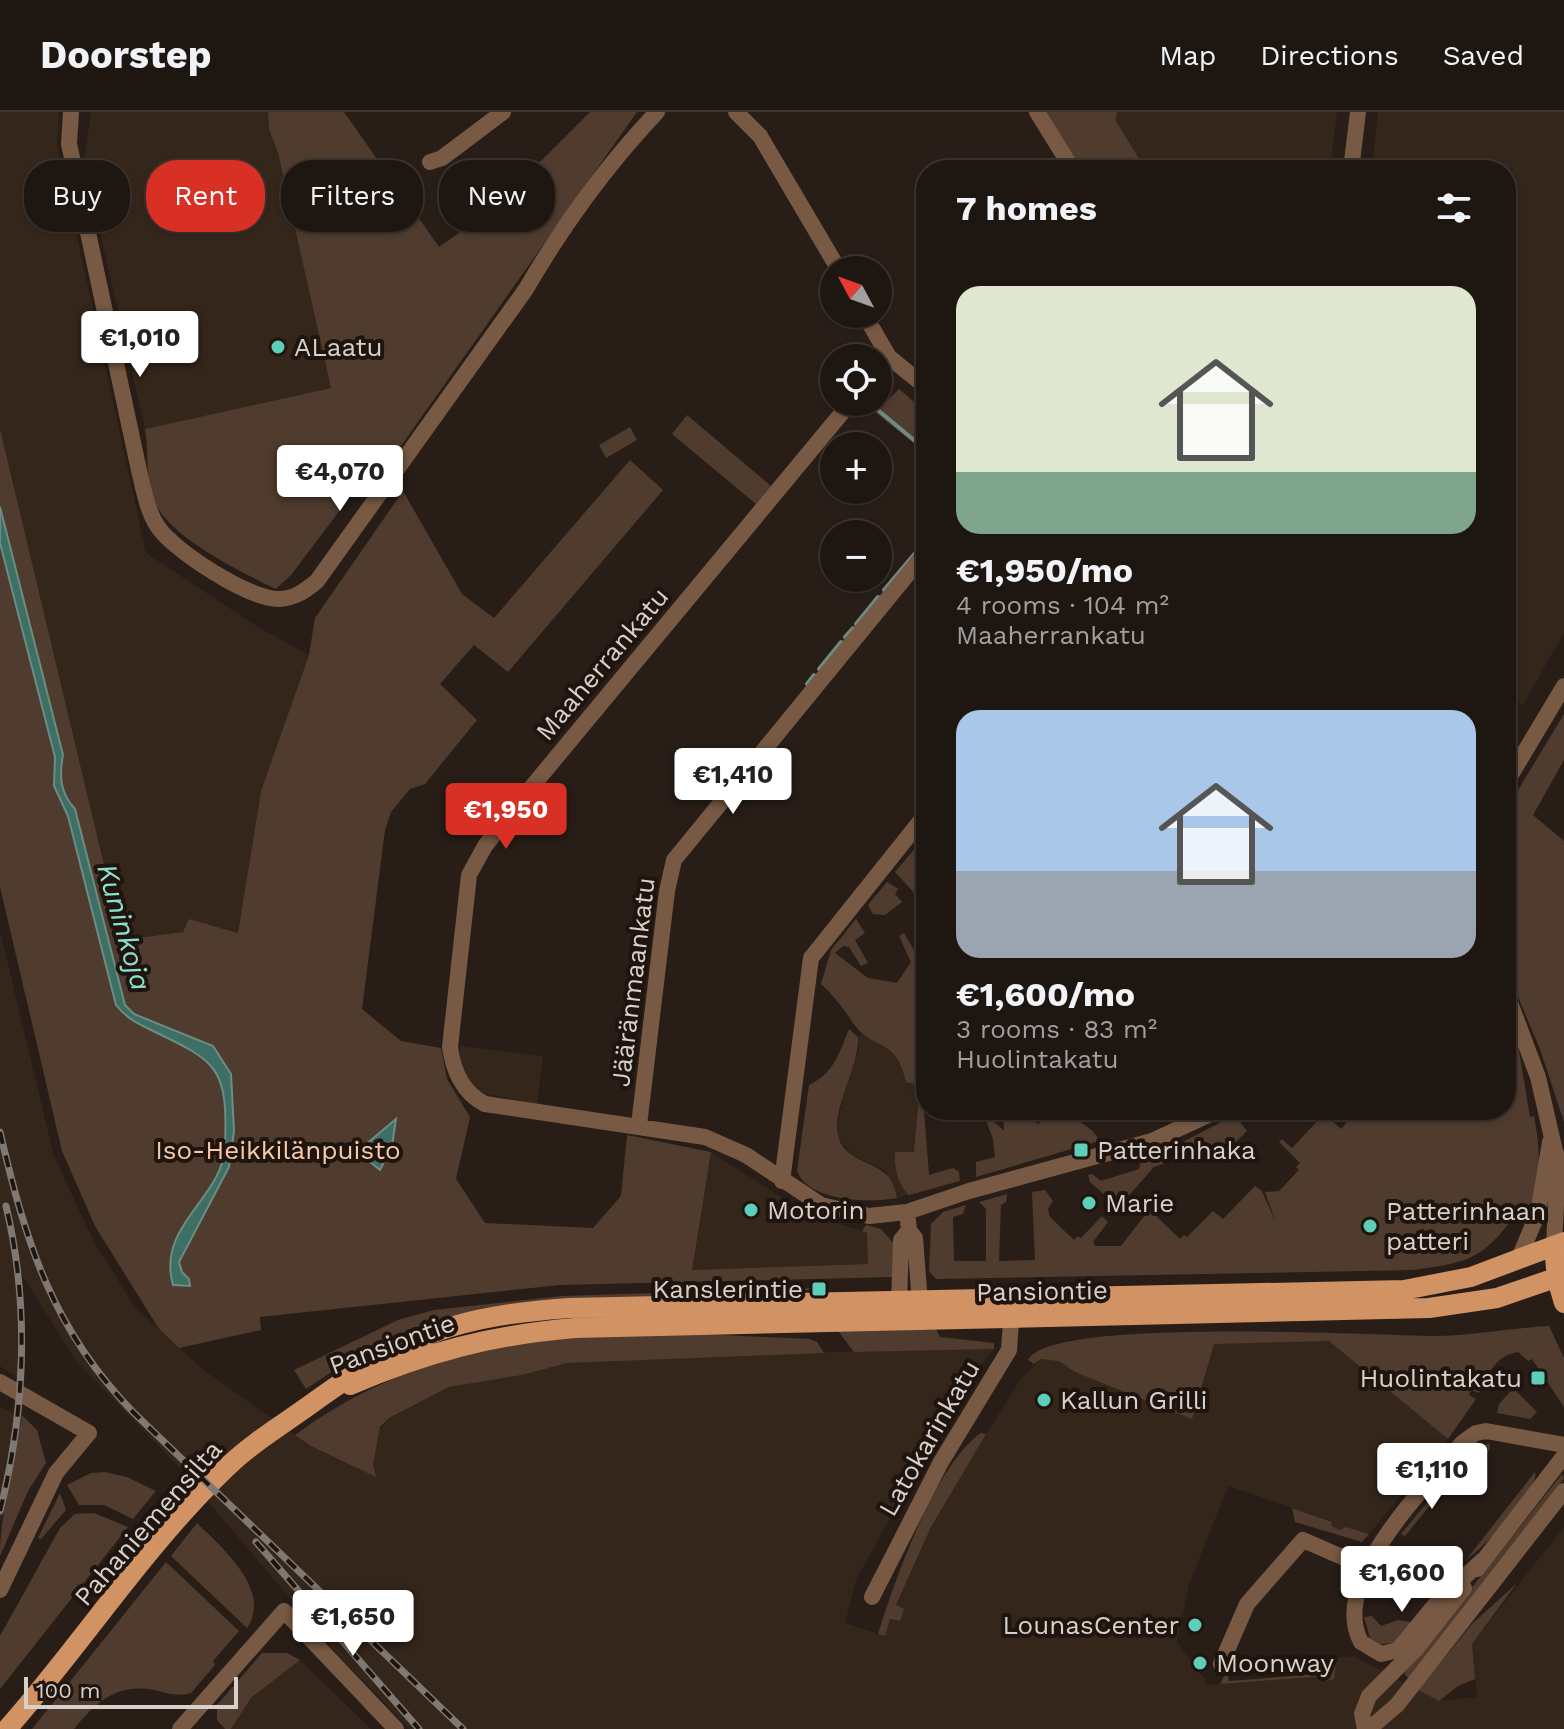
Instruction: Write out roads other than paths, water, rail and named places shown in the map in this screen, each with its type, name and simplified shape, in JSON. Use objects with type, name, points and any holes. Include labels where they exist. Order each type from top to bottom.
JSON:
[{"type":"main road","name":"Pansiontie","points":[[1012,1309],[1404,1290],[1471,1277],[1559,1244]]},
{"type":"main road","points":[[1559,1244],[1564,1303]]},
{"type":"main road","name":"Pansiontie","points":[[317,1400],[364,1365],[403,1344],[442,1328],[510,1312],[1429,1308],[1497,1298],[1560,1277]]},
{"type":"main road","name":"Pahaniemensilta","points":[[35,1698],[193,1502],[245,1452],[317,1400]]},
{"type":"main road","points":[[7,1729],[35,1698]]},
{"type":"main road","points":[[17,1729],[35,1698]]},
{"type":"street","points":[[71,112],[68,128],[72,158],[140,475],[156,525],[176,546],[232,582],[255,594],[285,598],[301,594],[327,567],[517,302],[550,248],[634,136],[657,112]]},
{"type":"street","points":[[430,162],[442,158],[503,112]]},
{"type":"street","points":[[736,112],[760,136],[831,256]]},
{"type":"street","points":[[1037,112],[1067,160]]},
{"type":"street","points":[[1352,160],[1358,112]]},
{"type":"street","points":[[892,368],[916,381]]},
{"type":"street","name":"Maaherrankatu","points":[[839,416],[485,846],[469,875],[450,1047],[462,1084],[471,1095],[489,1105],[639,1125],[726,1145],[801,1195],[842,1212],[869,1216],[907,1212]]},
{"type":"street","name":"Jääränmaankatu","points":[[639,1125],[667,891],[674,860],[916,564]]},
{"type":"street","points":[[1516,766],[1564,686]]},
{"type":"street","points":[[782,1181],[811,958],[916,827]]},
{"type":"street","points":[[1516,1019],[1538,1077],[1561,1167],[1559,1244]]},
{"type":"street","points":[[909,1309],[915,1238],[909,1230],[907,1212],[949,1197],[1152,1141],[1197,1120]]},
{"type":"street","points":[[1519,1258],[1538,1213],[1551,1136]]},
{"type":"street","name":"Latokarinkatu","points":[[872,1597],[941,1462],[1009,1350],[1012,1309]]},
{"type":"street","points":[[0,1382],[89,1433],[49,1486],[0,1590]]},
{"type":"street","points":[[1483,1560],[1438,1601],[1398,1650],[1387,1654],[1372,1651],[1358,1637],[1355,1618],[1365,1567],[1388,1532],[1462,1443],[1476,1433],[1493,1432],[1564,1445]]},
{"type":"street","points":[[1564,1456],[1416,1649],[1369,1696],[1362,1714],[1367,1729],[1397,1705],[1564,1491]]},
{"type":"street","points":[[1221,1664],[1247,1604],[1303,1540],[1365,1567]]},
{"type":"street","points":[[180,1729],[284,1611],[396,1729]]},
{"type":"water","points":[[0,507],[63,755],[62,784],[66,797],[75,809],[125,1005],[134,1014],[213,1046],[231,1074],[234,1131],[229,1167],[179,1262],[190,1286],[173,1285],[170,1264],[181,1229],[214,1182],[221,1165],[225,1120],[221,1083],[205,1060],[132,1020],[116,1005],[68,816],[54,786],[55,757],[0,543]]},
{"type":"water","points":[[396,1119],[392,1146],[380,1170],[364,1157],[364,1146]]},
{"type":"waterway","points":[[885,416],[916,442]]},
{"type":"waterway","points":[[892,581],[916,552]]},
{"type":"waterway","points":[[856,624],[878,597]]},
{"type":"waterway","points":[[845,637],[853,628]]},
{"type":"waterway","points":[[819,669],[841,642]]},
{"type":"waterway","points":[[807,684],[814,675]]},
{"type":"railway","points":[[0,1132],[20,1211],[46,1283],[82,1349],[106,1381],[134,1413],[463,1729]]},
{"type":"railway","points":[[0,1511],[15,1436],[21,1359],[19,1282],[6,1206]]},
{"type":"railway","points":[[256,1542],[419,1729]]},
{"type":"place","name":"ALaatu","points":[[278,347]]},
{"type":"place","name":"Patterinhaka","points":[[1081,1150]]},
{"type":"place","name":"Marie","points":[[1089,1203]]},
{"type":"place","name":"Motorin","points":[[751,1210]]},
{"type":"place","name":"Patterinhaan patteri","points":[[1370,1226]]},
{"type":"place","name":"Kanslerintie","points":[[819,1289]]},
{"type":"place","name":"Huolintakatu","points":[[1538,1378]]},
{"type":"place","name":"Kallun Grilli","points":[[1044,1400]]},
{"type":"place","name":"LounasCenter","points":[[1195,1625]]},
{"type":"place","name":"Moonway","points":[[1200,1663]]},
{"type":"water label","name":"Kuninkoja","points":[[124,927]]},
{"type":"park label","name":"Iso-Heikkilänpuisto","points":[[278,1150]]}]
